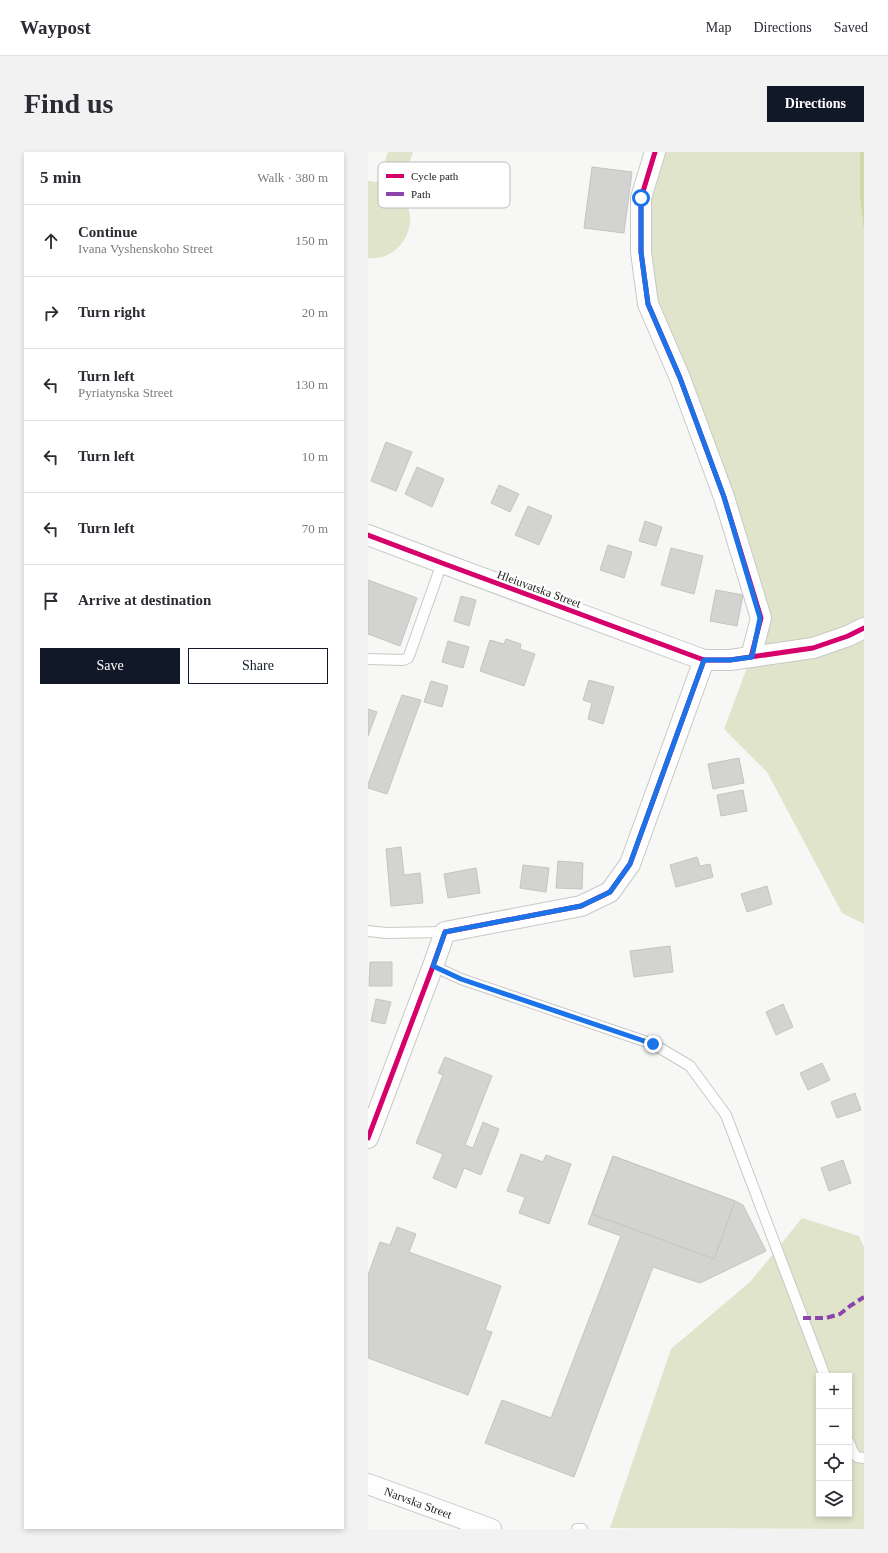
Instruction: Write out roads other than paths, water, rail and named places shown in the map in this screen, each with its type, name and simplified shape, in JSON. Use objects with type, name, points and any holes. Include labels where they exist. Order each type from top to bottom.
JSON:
[{"type":"street","points":[[655,152],[641,198],[641,252],[648,304],[680,378],[724,497],[758,610],[760,618],[752,657]]},
{"type":"street","name":"Hleiuvatska Street","points":[[368,535],[442,564],[704,660]]},
{"type":"street","points":[[368,1138],[445,932],[581,906],[610,892],[630,864],[704,660],[730,660],[813,648],[848,636],[864,628]]},
{"type":"street","name":"Narvska Street","points":[[368,1484],[491,1529]]},
{"type":"lane","points":[[368,660],[403,660],[408,658],[442,564]]},
{"type":"lane","points":[[368,931],[386,933],[445,932]]},
{"type":"lane","points":[[433,966],[468,982],[653,1044],[690,1066],[726,1115],[823,1373]]},
{"type":"lane","points":[[850,1445],[857,1457],[864,1458]]},
{"type":"lane","points":[[577,1529],[582,1529]]}]
